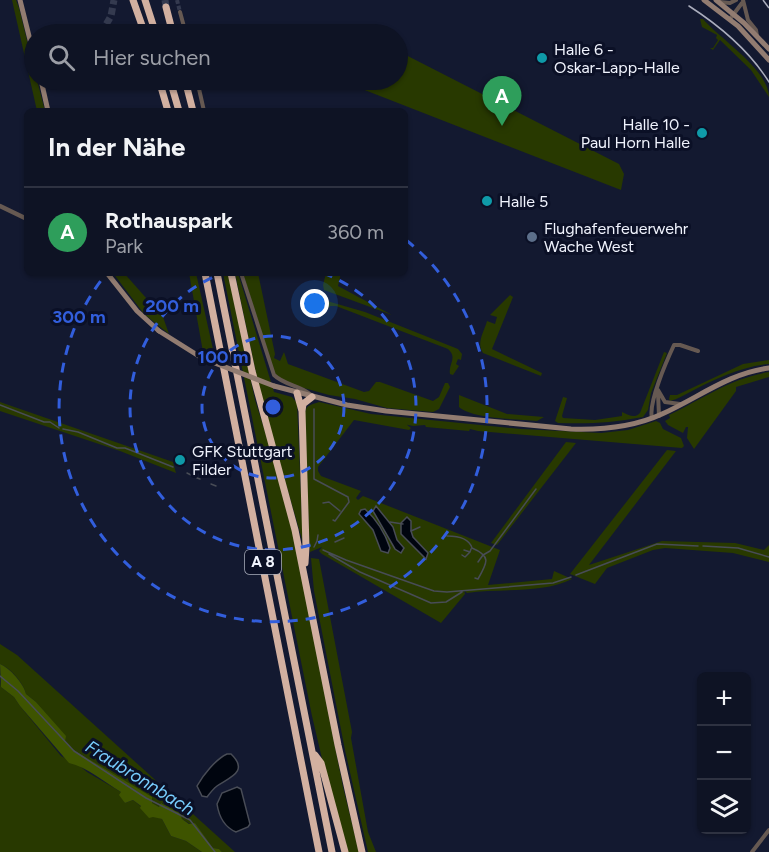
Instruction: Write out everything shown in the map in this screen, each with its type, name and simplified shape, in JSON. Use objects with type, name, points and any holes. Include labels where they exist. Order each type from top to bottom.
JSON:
[{"type":"highway","points":[[131,0],[142,24]]},
{"type":"highway","points":[[145,0],[153,24]]},
{"type":"highway","points":[[166,6],[170,24]]},
{"type":"highway","points":[[162,90],[167,108]]},
{"type":"highway","points":[[173,90],[177,108]]},
{"type":"highway","points":[[188,90],[192,108]]},
{"type":"highway","name":"A 8","points":[[206,276],[319,852]]},
{"type":"highway","name":"A 8","points":[[218,276],[332,852]]},
{"type":"highway","name":"A 8","points":[[232,276],[252,371],[285,488],[362,852]]},
{"type":"highway","points":[[297,393],[302,411]]},
{"type":"highway","points":[[304,572],[306,547],[302,411],[303,404],[312,397]]},
{"type":"highway","name":"A 8","points":[[312,751],[321,763],[345,852]]},
{"type":"main road","points":[[20,0],[26,24]]},
{"type":"main road","points":[[704,0],[758,36],[769,49]]},
{"type":"main road","points":[[717,1],[769,60]]},
{"type":"main road","points":[[43,90],[47,108]]},
{"type":"main road","points":[[109,276],[137,311],[159,331],[202,357],[297,393],[386,411],[571,429],[598,429],[623,426],[656,417],[729,379],[769,368]]},
{"type":"street","points":[[717,1],[730,3],[736,0]]},
{"type":"street","points":[[732,17],[743,1]]},
{"type":"street","points":[[743,1],[748,20],[758,36]]},
{"type":"street","points":[[180,12],[183,24]]},
{"type":"street","points":[[199,90],[203,108]]},
{"type":"street","points":[[0,206],[24,218]]},
{"type":"street","points":[[242,276],[274,375],[284,383],[306,391],[312,397]]},
{"type":"street","points":[[656,417],[658,390],[674,345],[698,351]]},
{"type":"street","points":[[658,390],[665,402],[681,404]]},
{"type":"street","points":[[752,852],[769,830]]},
{"type":"green space","points":[[12,0],[16,0],[24,28],[24,53]]},
{"type":"green space","points":[[700,19],[703,19],[752,65],[767,87],[769,97],[751,70],[720,40],[713,50],[710,48],[713,48],[718,40],[717,35],[702,27]]},
{"type":"green space","points":[[408,56],[619,164],[624,174],[621,190],[365,90],[408,90]]},
{"type":"green space","points":[[32,90],[40,90],[44,108],[36,108]]},
{"type":"green space","points":[[115,276],[127,276],[163,317],[169,334],[144,314]]},
{"type":"green space","points":[[190,276],[197,276],[215,358],[203,352]]},
{"type":"green space","points":[[224,276],[229,276],[255,400],[278,473],[293,535],[343,787],[359,852],[348,852],[328,784],[312,716]]},
{"type":"green space","points":[[236,276],[239,276],[274,392],[292,397],[297,403],[303,543],[261,397]]},
{"type":"green space","points":[[244,276],[259,276],[274,358],[280,361],[284,352],[288,364],[364,392],[369,391],[376,382],[380,382],[433,401],[439,397],[445,383],[448,383],[450,387],[439,409],[433,412],[387,408],[329,395],[286,383],[274,373]]},
{"type":"green space","points":[[325,276],[340,276],[338,286],[392,315],[324,290]]},
{"type":"green space","points":[[510,295],[513,297],[492,349],[542,373],[541,376],[483,353],[481,349],[480,341],[487,321],[495,324],[497,317],[490,315]]},
{"type":"green space","points":[[327,301],[365,312],[458,349],[462,354],[461,360],[458,359],[456,364],[459,366],[453,375],[450,374],[452,355],[448,349],[336,306],[330,306],[322,316]]},
{"type":"green space","points":[[664,352],[667,353],[651,393],[648,410],[643,417],[591,423],[558,423],[555,421],[563,397],[567,398],[563,418],[595,420],[622,416],[622,412],[631,416],[638,415]]},
{"type":"green space","points":[[769,360],[769,364],[739,370],[676,399],[670,401],[669,399],[670,395],[677,395],[743,364]]},
{"type":"green space","points":[[769,372],[769,377],[736,387],[736,391],[694,449],[687,438],[688,427],[683,433],[665,421],[670,418],[669,415],[717,390],[742,379]]},
{"type":"green space","points":[[459,395],[507,414],[544,417],[537,421],[474,414],[459,407]]},
{"type":"green space","points":[[0,402],[173,462],[176,473],[120,451],[0,411]]},
{"type":"green space","points":[[319,402],[371,414],[521,429],[601,433],[628,430],[656,421],[663,429],[681,438],[684,446],[682,448],[470,429],[469,431],[426,427],[425,425],[407,425],[411,428],[409,430],[354,420],[318,467],[321,476],[361,491],[356,498],[358,500],[363,496],[500,550],[488,585],[552,579],[554,571],[572,579],[534,589],[467,593],[464,590],[465,594],[441,623],[322,554],[319,551],[322,547],[310,552],[304,418],[308,406]]},
{"type":"green space","points":[[566,442],[576,443],[497,545],[491,543]]},
{"type":"green space","points":[[667,450],[676,451],[589,565],[662,541],[735,543],[764,550],[769,545],[769,562],[733,553],[665,548],[653,550],[607,568],[595,584],[570,574]]},
{"type":"green space","points":[[311,558],[319,559],[352,732],[351,738],[368,832],[376,852],[368,852],[345,750],[314,591]]},
{"type":"green space","points":[[0,644],[17,655],[235,852],[222,852],[213,848],[195,823],[190,824],[182,819],[180,813],[162,803],[159,807],[152,803],[151,797],[72,749],[65,741],[65,736],[36,702],[26,694],[16,677],[0,664]]},
{"type":"green space","points":[[0,664],[16,677],[26,694],[66,736],[65,741],[72,749],[152,797],[152,803],[159,807],[161,803],[180,813],[182,819],[189,824],[195,823],[213,848],[222,852],[202,852],[186,841],[171,836],[162,819],[149,818],[140,808],[141,806],[133,800],[125,803],[119,795],[121,792],[89,771],[69,763],[14,697],[1,687]]},
{"type":"green space","points":[[0,681],[1,687],[14,697],[61,756],[121,792],[125,803],[133,800],[153,816],[162,819],[171,836],[186,841],[202,852],[0,852]]},
{"type":"shaded area","points":[[376,506],[393,527],[397,540],[404,548],[401,553],[395,549],[373,511]]},
{"type":"shaded area","points":[[365,509],[383,532],[390,548],[388,553],[381,551],[373,530],[359,514]]},
{"type":"shaded area","points":[[407,517],[411,521],[413,537],[428,553],[426,559],[401,534],[401,523]]},
{"type":"shaded area","points":[[227,754],[231,754],[236,760],[238,770],[207,797],[202,796],[197,786],[214,763]]},
{"type":"shaded area","points":[[237,787],[241,789],[250,824],[236,832],[223,821],[217,804],[222,793]]},
{"type":"waterway","points":[[0,405],[44,422],[50,422],[59,428]]},
{"type":"waterway","points":[[314,409],[314,479],[348,497],[349,502],[335,521],[333,520]]},
{"type":"waterway","points":[[63,429],[78,432],[117,448],[125,448],[173,467]]},
{"type":"waterway","points":[[187,473],[191,475]]},
{"type":"waterway","points":[[211,484],[216,486]]},
{"type":"waterway","points":[[478,562],[490,551],[536,489]]},
{"type":"waterway","points":[[323,503],[329,502],[340,511]]},
{"type":"waterway","points":[[390,522],[403,524]]},
{"type":"waterway","points":[[411,531],[420,527]]},
{"type":"waterway","points":[[314,547],[318,535]]},
{"type":"waterway","points":[[447,536],[465,540],[485,557],[486,564],[478,579],[475,578]]},
{"type":"waterway","points":[[335,542],[344,538]]},
{"type":"waterway","points":[[576,575],[657,544],[698,546]]},
{"type":"waterway","points":[[703,546],[738,548],[769,557]]},
{"type":"waterway","points":[[464,550],[470,552],[471,549]]},
{"type":"waterway","points":[[323,550],[434,591],[447,592],[553,583],[571,577]]},
{"type":"waterway","points":[[462,555],[465,557],[470,552]]},
{"type":"waterway","points":[[329,554],[360,572],[431,603],[446,602],[462,592]]},
{"type":"waterway","name":"Fraubronnbach","points":[[0,676],[18,691],[74,751],[146,798],[190,820],[215,852]]},
{"type":"tunnel","points":[[106,24],[111,16],[114,0]]},
{"type":"tunnel","points":[[165,0],[166,7]]},
{"type":"tunnel","points":[[177,0],[180,12]]},
{"type":"tram line","points":[[689,6],[733,40],[752,59],[769,82]]},
{"type":"railway","points":[[763,0],[769,8]]},
{"type":"place","name":"Halle 6 - Oskar-Lapp-Halle","points":[[542,58]]},
{"type":"place","name":"Rothauspark","points":[[502,126]]},
{"type":"place","name":"Halle 10 - Paul Horn Halle","points":[[702,133]]},
{"type":"place","name":"Halle 5","points":[[487,201]]},
{"type":"place","name":"Flughafenfeuerwehr Wache West","points":[[532,237]]},
{"type":"place","name":"GFK Stuttgart Filder","points":[[180,460]]}]
